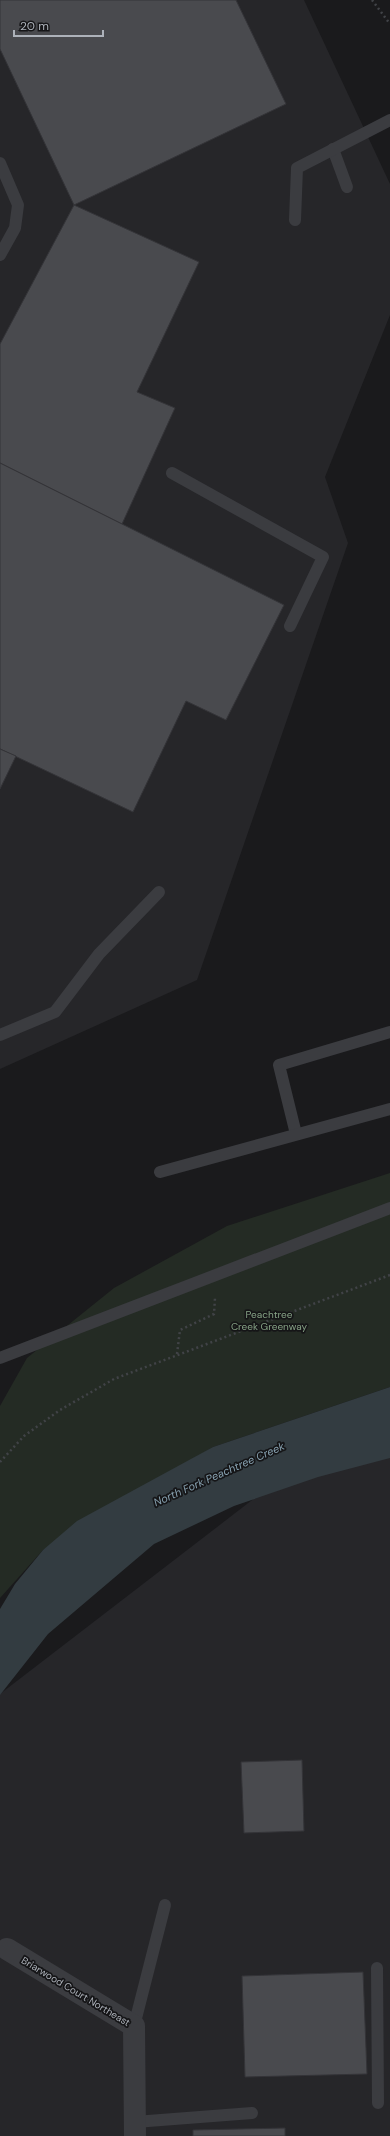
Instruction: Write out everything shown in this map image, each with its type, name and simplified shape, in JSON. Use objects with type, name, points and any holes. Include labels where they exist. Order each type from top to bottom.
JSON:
[{"type":"street","name":"Briarwood Court Northeast","points":[[7,1950],[134,2026],[135,2129]]},
{"type":"lane","points":[[295,220],[297,168],[390,120]]},
{"type":"lane","points":[[333,149],[347,187]]},
{"type":"lane","points":[[0,163],[18,205],[15,228],[0,255]]},
{"type":"lane","points":[[172,473],[323,557],[290,626]]},
{"type":"lane","points":[[0,1035],[55,1012],[99,954],[159,892]]},
{"type":"lane","points":[[296,1134],[278,1065],[390,1032]]},
{"type":"lane","points":[[160,1172],[390,1109]]},
{"type":"lane","points":[[0,1358],[390,1208]]},
{"type":"lane","points":[[134,2026],[165,1905]]},
{"type":"lane","points":[[377,1968],[378,2103]]},
{"type":"lane","points":[[135,2129],[252,2113]]},
{"type":"path","points":[[372,0],[390,24]]},
{"type":"path","points":[[0,1462],[24,1436],[60,1410],[114,1379],[390,1275]]},
{"type":"path","points":[[177,1354],[180,1330],[214,1314]]},
{"type":"shaded area","points":[[0,0],[304,0],[390,184],[390,315],[325,477],[348,543],[197,980],[0,1069]]},
{"type":"shaded area","points":[[390,1394],[390,2136],[0,2136],[0,1694]]},
{"type":"green space","name":"Peachtree Creek Greenway","points":[[390,1173],[390,1387],[213,1447],[43,1550],[0,1598],[0,1406],[27,1358],[114,1288],[227,1226]]},
{"type":"water","name":"North Fork Peachtree Creek","points":[[390,1387],[390,1458],[318,1477],[234,1506],[154,1544],[48,1634],[0,1695],[0,1609],[15,1584],[43,1550],[77,1521],[213,1447]]},
{"type":"building","points":[[0,0],[236,0],[286,104],[74,205],[0,49]]},
{"type":"building","points":[[74,205],[199,262],[137,392],[175,408],[122,524],[0,463],[0,344]]},
{"type":"building","points":[[0,463],[284,605],[226,720],[186,701],[133,812],[0,749]]},
{"type":"building","points":[[0,749],[16,756],[0,789]]},
{"type":"building","points":[[302,1760],[304,1831],[244,1833],[241,1762]]},
{"type":"building","points":[[363,1972],[367,2074],[245,2077],[242,1976]]},
{"type":"building","points":[[285,2128],[285,2136],[193,2136],[193,2130]]}]
